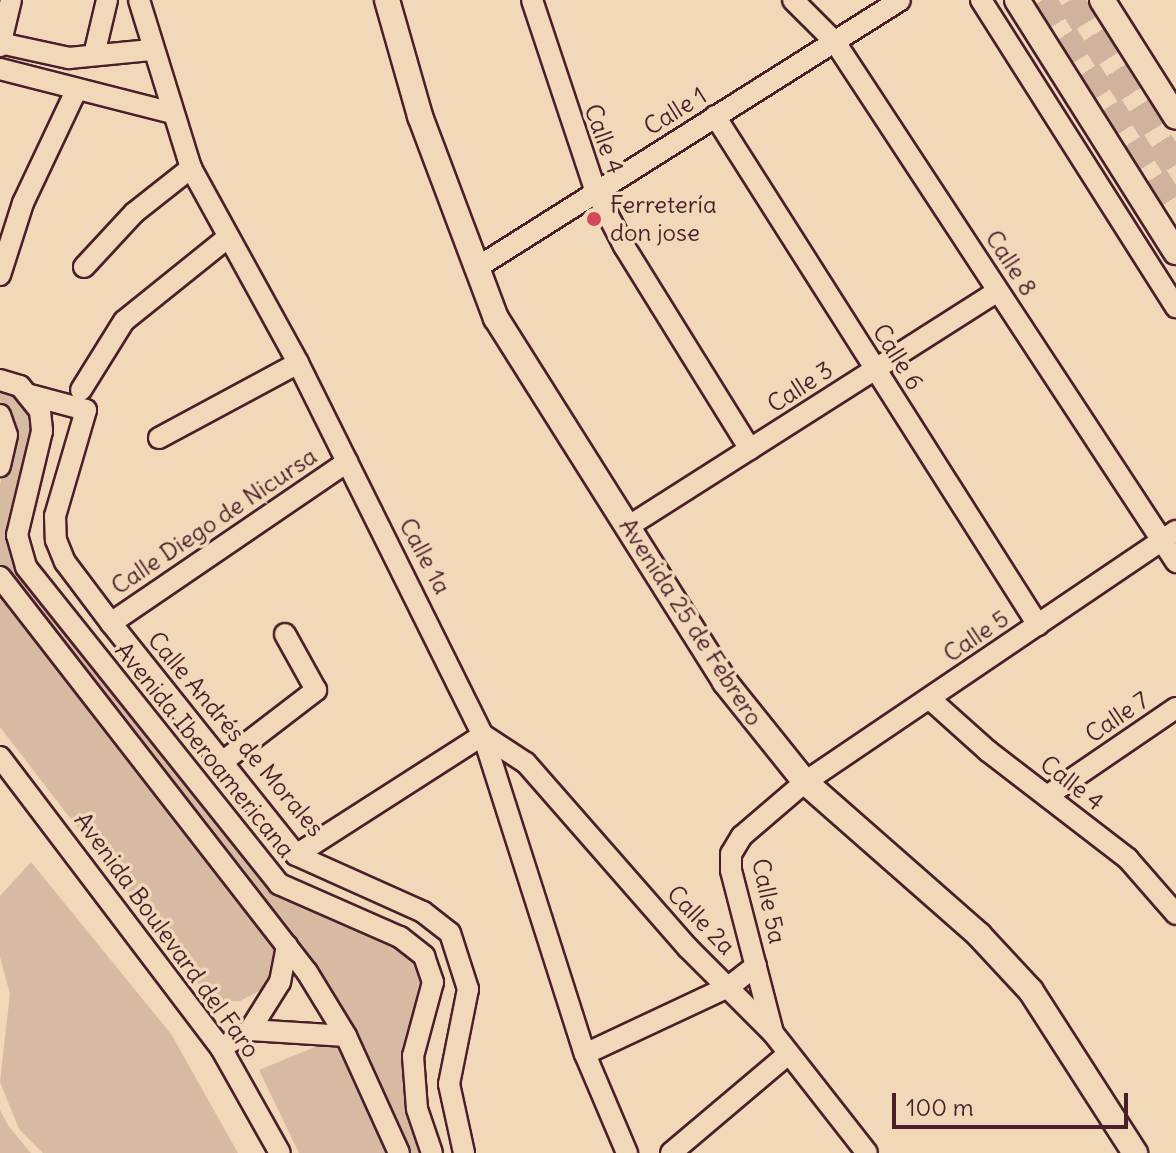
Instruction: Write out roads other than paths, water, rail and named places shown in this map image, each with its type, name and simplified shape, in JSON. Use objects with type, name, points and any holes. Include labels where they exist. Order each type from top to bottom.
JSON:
[{"type":"main road","name":"Avenida 25 de Febrero","points":[[387,0],[420,116],[496,318],[725,682],[805,782],[979,935],[1031,991],[1135,1153]]},
{"type":"main road","points":[[1017,0],[1176,252]]},
{"type":"main road","points":[[1102,0],[1172,104]]},
{"type":"street","points":[[11,0],[0,44],[69,58],[151,50]]},
{"type":"street","points":[[94,55],[107,0]]},
{"type":"street","name":"Calle 1a","points":[[139,0],[151,50],[191,168],[226,239],[298,363],[483,735],[585,1054],[627,1153]]},
{"type":"street","name":"Calle 4","points":[[532,0],[596,192],[624,246],[750,449]]},
{"type":"street","name":"Calle 8","points":[[793,0],[835,42],[998,291],[1170,535],[1176,562]]},
{"type":"street","name":"Calle 1","points":[[478,267],[900,0]]},
{"type":"street","points":[[981,0],[1176,307]]},
{"type":"street","points":[[0,69],[172,113]]},
{"type":"street","points":[[0,275],[23,203],[77,89]]},
{"type":"street","name":"Calle 6","points":[[715,116],[1038,625]]},
{"type":"street","points":[[84,267],[134,213],[191,168]]},
{"type":"street","name":"Calle Andrés de Morales","points":[[226,239],[124,321],[97,358],[55,516],[56,540],[65,562],[111,623],[296,855],[423,912],[450,933],[468,989],[449,1084],[464,1153]]},
{"type":"street","name":"Calle 3","points":[[629,526],[998,291]]},
{"type":"street","points":[[159,438],[298,363]]},
{"type":"street","points":[[0,380],[35,403],[83,407]]},
{"type":"street","name":"Avenida Iberoamericana","points":[[35,403],[42,431],[17,535],[26,567],[279,884],[400,937],[424,956],[433,982],[413,1056],[417,1109],[432,1153]]},
{"type":"street","points":[[0,415],[7,435],[0,464]]},
{"type":"street","name":"Calle Diego de Nicursa","points":[[111,623],[347,462]]},
{"type":"street","name":"Calle 5","points":[[805,782],[1170,535]]},
{"type":"street","points":[[0,577],[287,946],[346,1036],[399,1153]]},
{"type":"street","points":[[221,763],[316,690],[285,634]]},
{"type":"street","name":"Calle 4","points":[[930,699],[1128,859],[1176,914]]},
{"type":"street","name":"Calle 7","points":[[1047,796],[1176,708]]},
{"type":"street","points":[[296,855],[483,735]]},
{"type":"street","name":"Calle 2a","points":[[483,735],[526,763],[688,948],[730,986],[773,1033],[787,1055],[867,1153]]},
{"type":"street","name":"Avenida Boulevard del Faro","points":[[0,757],[221,1048],[280,1153]]},
{"type":"street","name":"Calle 5a","points":[[773,1033],[731,854],[742,836],[805,782]]},
{"type":"street","points":[[221,1048],[250,1030],[280,982],[287,946]]},
{"type":"street","name":"Calle 5a","points":[[585,1054],[730,986],[756,966]]},
{"type":"street","points":[[250,1030],[346,1036]]},
{"type":"street","points":[[671,1153],[787,1055]]},
{"type":"tunnel","points":[[1042,0],[1176,211]]},
{"type":"tunnel","points":[[1070,0],[1176,168]]},
{"type":"place","name":"Ferretería don jose","points":[[594,219]]}]
